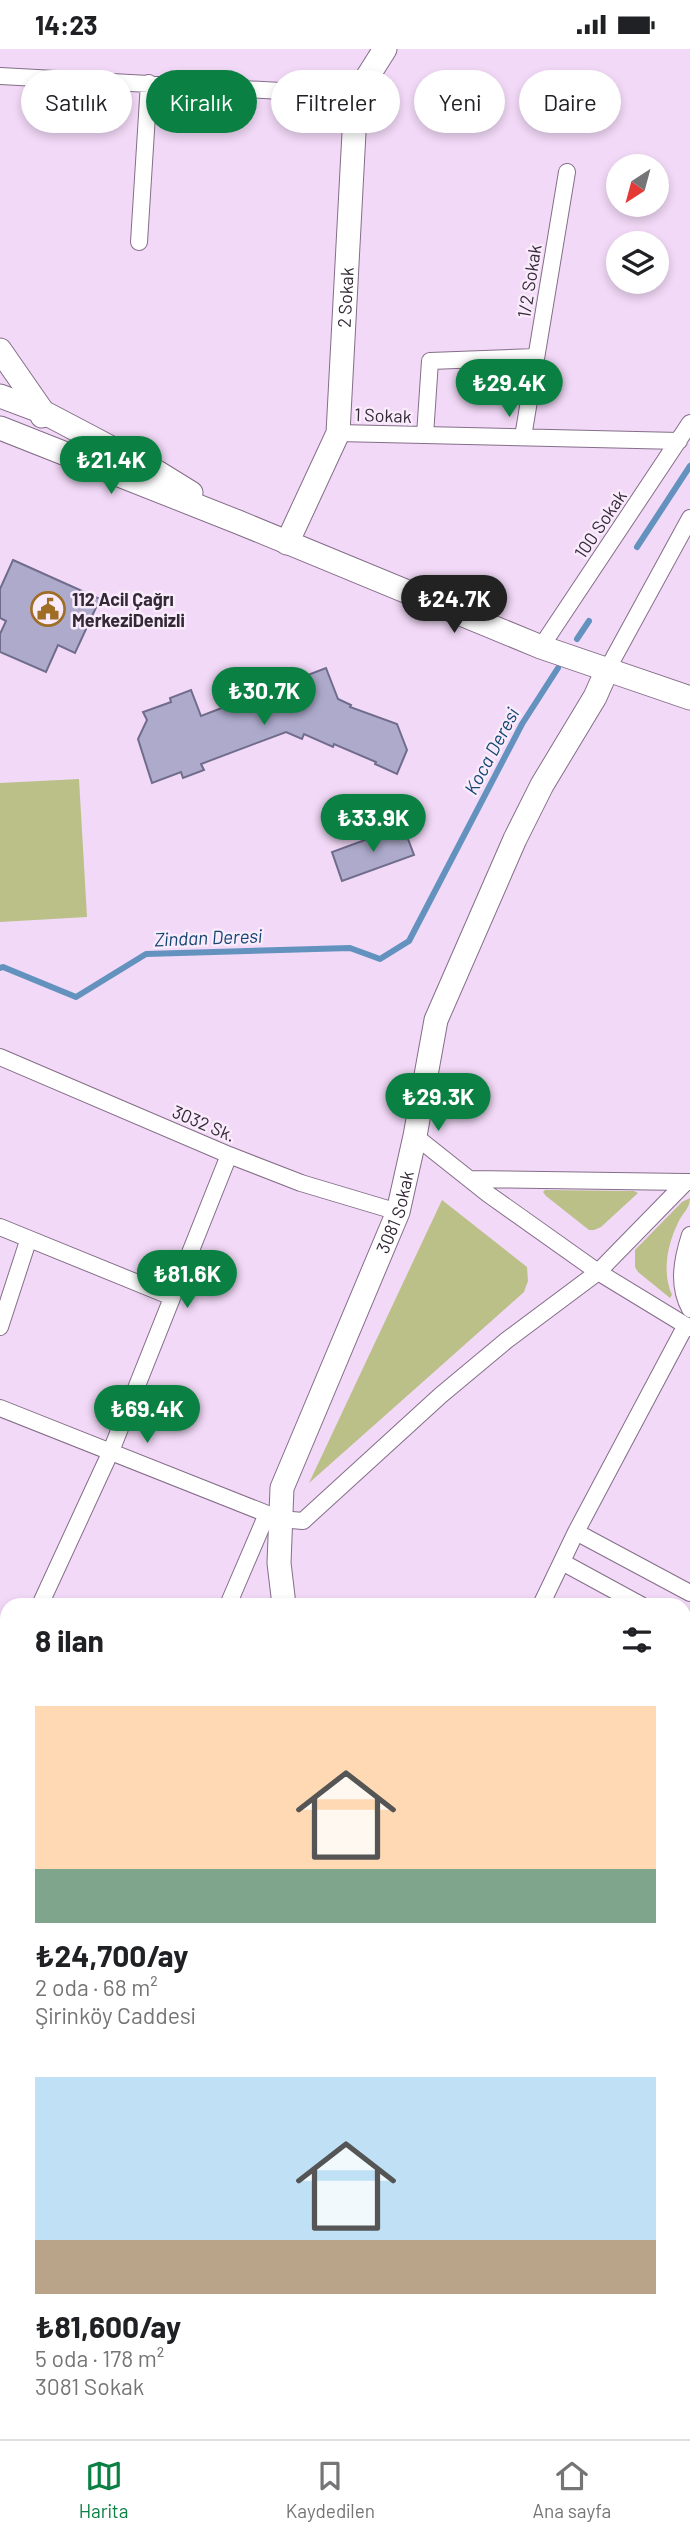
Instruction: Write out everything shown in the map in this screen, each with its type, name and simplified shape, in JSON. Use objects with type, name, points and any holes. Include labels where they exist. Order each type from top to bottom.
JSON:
[{"type":"main road","name":"2 Sokak","points":[[372,70],[385,49]]},
{"type":"main road","name":"2 Sokak","points":[[287,543],[338,433],[354,133]]},
{"type":"main road","points":[[0,350],[43,412]]},
{"type":"main road","points":[[238,522],[157,472],[5,394],[2,429],[238,522],[541,647],[690,698]]},
{"type":"main road","points":[[34,442],[43,412]]},
{"type":"main road","name":"3081 Sokak","points":[[283,1598],[273,1516],[282,1488],[398,1212],[436,1020],[514,839],[542,785],[595,697],[607,670]]},
{"type":"street","points":[[0,76],[146,83]]},
{"type":"street","points":[[139,242],[146,131]]},
{"type":"street","name":"1/2 Sokak","points":[[523,437],[566,171]]},
{"type":"street","points":[[425,435],[430,361],[536,357]]},
{"type":"street","name":"100 Sokak","points":[[541,647],[690,423]]},
{"type":"street","name":"1 Sokak","points":[[338,433],[678,441]]},
{"type":"street","points":[[607,670],[690,518]]},
{"type":"street","name":"3032 Sk.","points":[[0,1057],[229,1155],[301,1183],[398,1212]]},
{"type":"street","points":[[415,1136],[469,1179],[598,1272],[689,1320]]},
{"type":"street","points":[[43,1598],[111,1451],[229,1155]]},
{"type":"street","points":[[469,1179],[688,1182]]},
{"type":"street","points":[[0,1408],[273,1516],[303,1521],[441,1395],[507,1340],[598,1272],[688,1182]]},
{"type":"street","points":[[0,1227],[172,1297]]},
{"type":"street","points":[[544,1598],[576,1532],[689,1320],[684,1297],[682,1260],[690,1235]]},
{"type":"street","points":[[0,1327],[27,1244],[26,1239]]},
{"type":"street","points":[[232,1598],[273,1516]]},
{"type":"street","points":[[576,1532],[690,1593]]},
{"type":"street","points":[[562,1562],[629,1598]]},
{"type":"green space","points":[[79,779],[87,917],[0,922],[0,783]]},
{"type":"green space","points":[[543,1192],[638,1193],[601,1227],[589,1230],[546,1196]]},
{"type":"green space","points":[[690,1198],[674,1232],[669,1250],[667,1278],[672,1295],[670,1298],[638,1272],[635,1267],[635,1250],[682,1202]]},
{"type":"green space","points":[[442,1200],[527,1267],[528,1281],[524,1292],[309,1483]]},
{"type":"building","name":"112 Acil Çağrı MerkeziDenizli","points":[[13,560],[100,599],[75,653],[58,645],[46,672],[0,652],[0,634],[6,621],[0,618],[0,589]]},
{"type":"building","points":[[326,668],[338,699],[351,705],[350,707],[397,724],[407,750],[397,774],[334,744],[333,747],[304,734],[302,739],[286,732],[201,764],[204,770],[183,778],[181,772],[152,783],[138,739],[147,720],[143,712],[171,702],[170,698],[191,690],[201,716]]},
{"type":"building","points":[[403,826],[414,855],[342,881],[332,852]]},
{"type":"waterway","name":"Koca Deresi","points":[[637,547],[690,466]]},
{"type":"waterway","name":"Koca Deresi","points":[[577,639],[589,621]]},
{"type":"waterway","name":"Koca Deresi","points":[[0,968],[76,997],[146,954],[350,948],[380,959],[409,941],[522,724],[558,668]]},
{"type":"place","name":"112 Acil Çağrı MerkeziDenizli","points":[[48,609]]},
{"type":"water label","name":"Zindan Deresi","points":[[208,937]]}]
